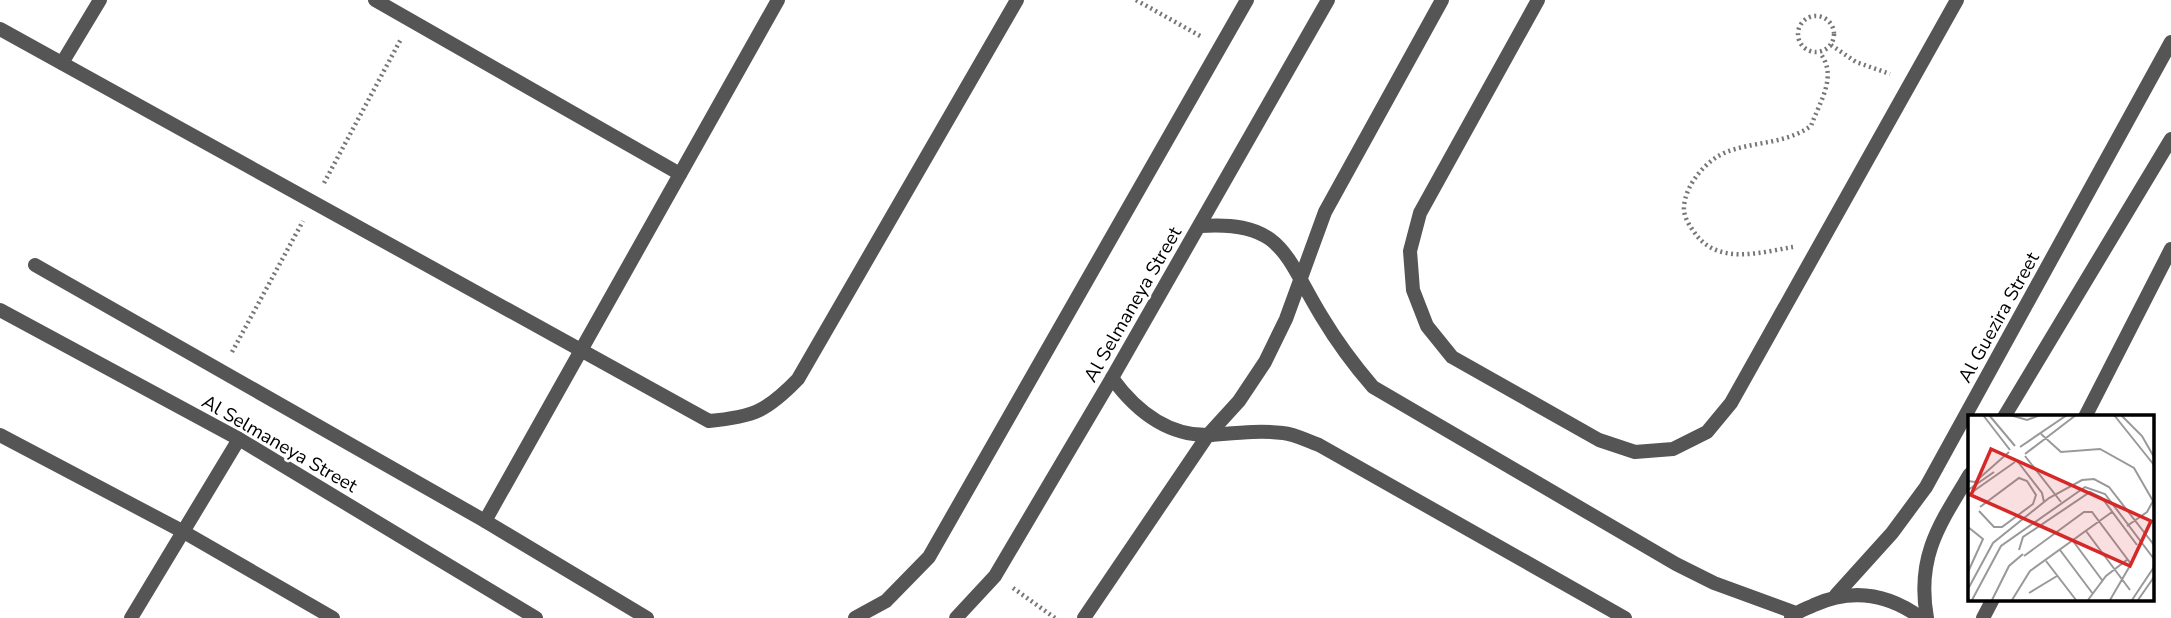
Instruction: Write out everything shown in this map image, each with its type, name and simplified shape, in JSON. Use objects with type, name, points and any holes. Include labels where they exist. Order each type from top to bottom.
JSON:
[{"type":"street","points":[[62,64],[100,0]]},
{"type":"street","points":[[375,0],[680,174]]},
{"type":"street","points":[[485,521],[778,0]]},
{"type":"street","points":[[0,29],[709,421],[743,418],[774,403],[799,379],[1017,0]]},
{"type":"street","points":[[855,618],[886,601],[929,557],[1247,0]]},
{"type":"street","name":"Al Selmaneya Street","points":[[956,618],[995,576],[1200,226],[1328,0]]},
{"type":"street","points":[[1084,618],[1208,435],[1239,401],[1265,362],[1286,319],[1325,212],[1442,0]]},
{"type":"street","points":[[1538,0],[1420,213],[1410,251],[1413,290],[1427,326],[1452,356],[1599,440],[1635,452],[1673,449],[1707,432],[1731,403],[1957,0]]},
{"type":"street","name":"Al Guezira Street","points":[[1836,595],[1892,533],[1926,487],[2171,42]]},
{"type":"street","points":[[2005,415],[2171,139]]},
{"type":"street","points":[[1200,226],[1230,224],[1259,232],[1283,250],[1301,274],[1338,343],[1373,387],[1686,569],[1793,616],[1836,595],[1869,594],[1901,604],[1921,618]]},
{"type":"street","points":[[2086,415],[2171,249]]},
{"type":"street","points":[[35,265],[485,521],[647,618]]},
{"type":"street","name":"Al Selmaneya Street","points":[[0,310],[239,439],[536,618]]},
{"type":"street","points":[[1112,378],[1129,402],[1152,419],[1179,431],[1208,435],[1254,431],[1285,433],[1319,445],[1625,618]]},
{"type":"street","points":[[0,435],[182,531],[333,618]]},
{"type":"street","points":[[131,618],[239,439]]},
{"type":"street","points":[[1927,618],[1922,591],[1925,558],[1968,478]]},
{"type":"street","points":[[1983,618],[1992,600]]},
{"type":"path","points":[[1136,0],[1220,47]]},
{"type":"path","points":[[1819,53],[1832,45],[1835,38],[1832,24],[1820,16],[1806,19],[1801,24],[1798,38],[1805,50],[1819,53],[1827,63],[1830,76],[1811,126],[1782,141],[1727,151],[1711,161],[1688,190],[1683,209],[1689,226],[1700,240],[1715,250],[1732,255],[1822,242]]},
{"type":"path","points":[[1832,45],[1856,62],[1885,73],[1915,76]]},
{"type":"path","points":[[995,576],[1055,618]]}]
